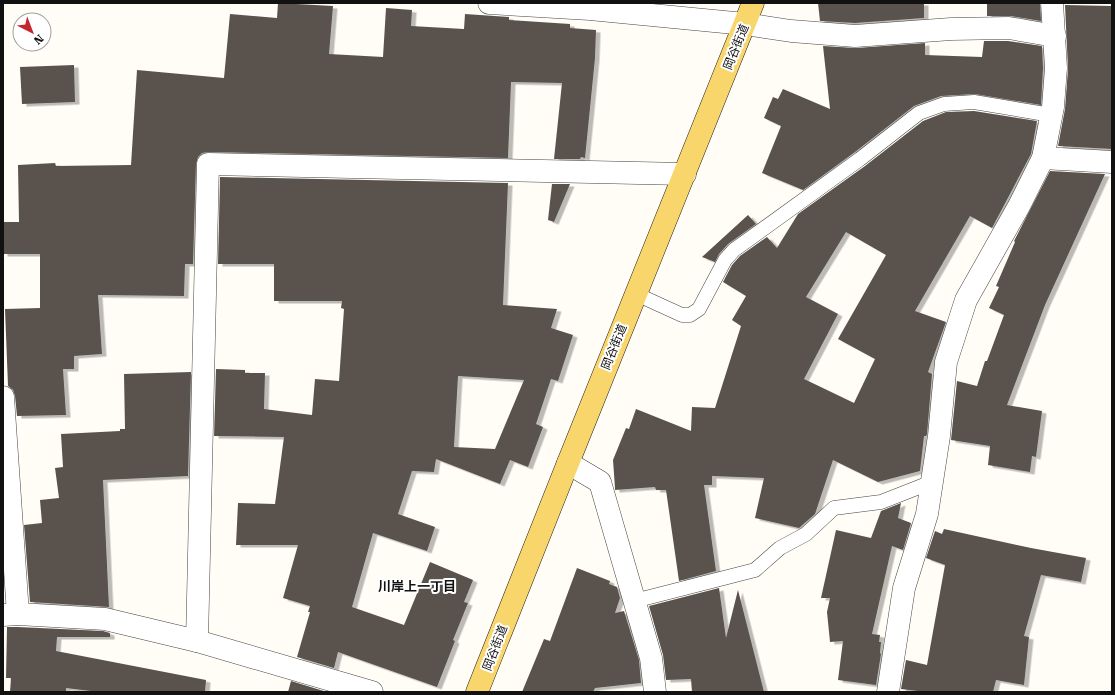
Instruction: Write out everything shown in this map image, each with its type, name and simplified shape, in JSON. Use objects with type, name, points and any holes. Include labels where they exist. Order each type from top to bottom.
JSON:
[{"type":"main road","name":"岡谷街道","points":[[477,692],[753,3]]},
{"type":"street","points":[[489,3],[591,6],[745,24],[790,31],[855,36],[951,29],[1009,28],[1055,36]]},
{"type":"street","points":[[888,692],[904,588],[927,514],[939,436],[946,362],[966,300],[1044,158],[1051,115],[1056,68],[1052,3]]},
{"type":"street","points":[[1044,158],[1112,162]]},
{"type":"street","points":[[197,641],[208,164],[685,174]]},
{"type":"street","points":[[3,396],[10,615],[105,619],[197,641],[372,692]]},
{"type":"street","points":[[568,463],[600,482],[651,658],[652,692]]},
{"type":"lane","points":[[636,294],[682,315],[690,315],[699,309],[725,260],[734,250],[860,160],[919,112],[944,104],[974,102],[1051,115]]},
{"type":"lane","points":[[634,601],[755,570],[780,548],[806,534],[834,508],[881,502],[932,482]]},
{"type":"building","points":[[278,3],[333,6],[329,54],[383,57],[386,8],[412,10],[411,26],[464,29],[465,14],[509,17],[509,20],[570,24],[570,28],[596,30],[595,58],[585,158],[554,159],[562,83],[511,82],[508,158],[202,153],[198,157],[196,164],[193,264],[185,264],[184,296],[98,295],[102,354],[74,356],[74,369],[63,369],[66,415],[17,416],[15,396],[13,390],[8,386],[5,309],[40,308],[40,254],[3,254],[3,222],[19,222],[18,165],[55,163],[56,166],[131,165],[137,70],[224,78],[230,14],[277,18]]},
{"type":"building","points":[[818,3],[924,3],[924,18],[855,23],[820,21]]},
{"type":"building","points":[[987,3],[1040,3],[1041,21],[1011,16],[987,16]]},
{"type":"building","points":[[1065,5],[1112,6],[1112,149],[1058,146],[1065,109],[1068,69]]},
{"type":"building","points":[[984,41],[1008,41],[1042,46],[1043,68],[1041,105],[975,94],[941,96],[914,106],[803,190],[762,173],[781,126],[764,118],[773,97],[778,99],[783,89],[830,109],[823,46],[856,48],[925,43],[925,55],[982,57]]},
{"type":"building","points":[[74,65],[75,102],[22,104],[20,67]]},
{"type":"building","points":[[974,111],[1037,121],[1031,154],[992,228],[970,216],[915,311],[946,322],[928,372],[932,374],[927,434],[924,436],[920,471],[878,482],[833,460],[815,514],[799,528],[755,518],[764,478],[712,476],[712,485],[704,485],[716,571],[679,581],[666,490],[656,490],[655,487],[615,490],[613,460],[626,428],[629,429],[636,409],[691,431],[692,407],[715,408],[741,326],[732,320],[746,296],[723,282],[732,265],[740,256],[767,237],[777,248],[798,214],[865,166],[923,121],[946,112]],"holes":[[[846,232],[886,255],[838,339],[875,359],[854,403],[804,379],[838,314],[806,297]]]},
{"type":"building","points":[[1050,171],[1105,174],[1045,305],[1007,405],[1042,411],[1036,457],[1032,456],[1030,472],[988,465],[990,446],[951,440],[957,381],[977,386],[985,361],[987,361],[1004,315],[989,308],[999,287],[996,286],[1015,242],[1014,241]]},
{"type":"building","points":[[220,177],[508,183],[503,305],[557,309],[551,328],[573,335],[558,381],[551,379],[536,424],[543,427],[528,467],[510,460],[500,484],[436,459],[434,472],[412,471],[398,514],[435,527],[427,551],[373,533],[352,607],[404,625],[430,562],[473,580],[464,602],[468,603],[453,640],[455,641],[437,687],[338,652],[334,668],[297,657],[310,612],[308,612],[310,606],[283,598],[298,545],[236,545],[238,503],[275,504],[284,437],[214,436],[216,369],[245,370],[245,373],[265,373],[264,409],[312,415],[315,379],[339,381],[344,309],[341,308],[342,301],[274,301],[274,264],[218,264]],"holes":[[[458,376],[524,380],[495,449],[454,447]]]},
{"type":"building","points":[[552,184],[570,184],[554,222],[548,220]]},
{"type":"building","points":[[748,215],[756,224],[728,244],[719,254],[715,262],[702,257]]},
{"type":"building","points":[[191,372],[188,476],[103,480],[109,607],[30,602],[24,525],[42,523],[40,500],[59,498],[55,468],[63,467],[61,434],[120,431],[120,429],[125,429],[124,374]]},
{"type":"building","points":[[901,503],[898,518],[911,523],[903,550],[892,546],[872,634],[880,635],[879,642],[881,642],[881,654],[876,685],[838,680],[843,641],[830,642],[827,612],[830,598],[821,598],[836,530],[871,538],[881,511]]},
{"type":"building","points":[[944,529],[1031,548],[1086,558],[1081,582],[1041,575],[1024,636],[1029,637],[1024,685],[996,680],[993,692],[926,692],[901,689],[906,660],[927,665],[945,565],[926,558],[935,531],[942,534]]},
{"type":"building","points":[[577,568],[610,581],[609,584],[617,587],[620,598],[615,613],[624,611],[639,660],[641,683],[595,688],[593,692],[522,692],[544,639],[550,641]]},
{"type":"building","points":[[719,588],[726,638],[738,590],[764,692],[692,692],[691,679],[666,680],[663,655],[649,606]]},
{"type":"building","points":[[7,627],[103,631],[110,633],[110,637],[57,637],[56,651],[206,680],[205,692],[99,692],[66,688],[66,692],[10,692],[11,678],[6,678]]},
{"type":"building","points":[[291,681],[327,692],[288,692]]},
{"type":"district","name":"川岸上一丁目","points":[[417,586]]}]
